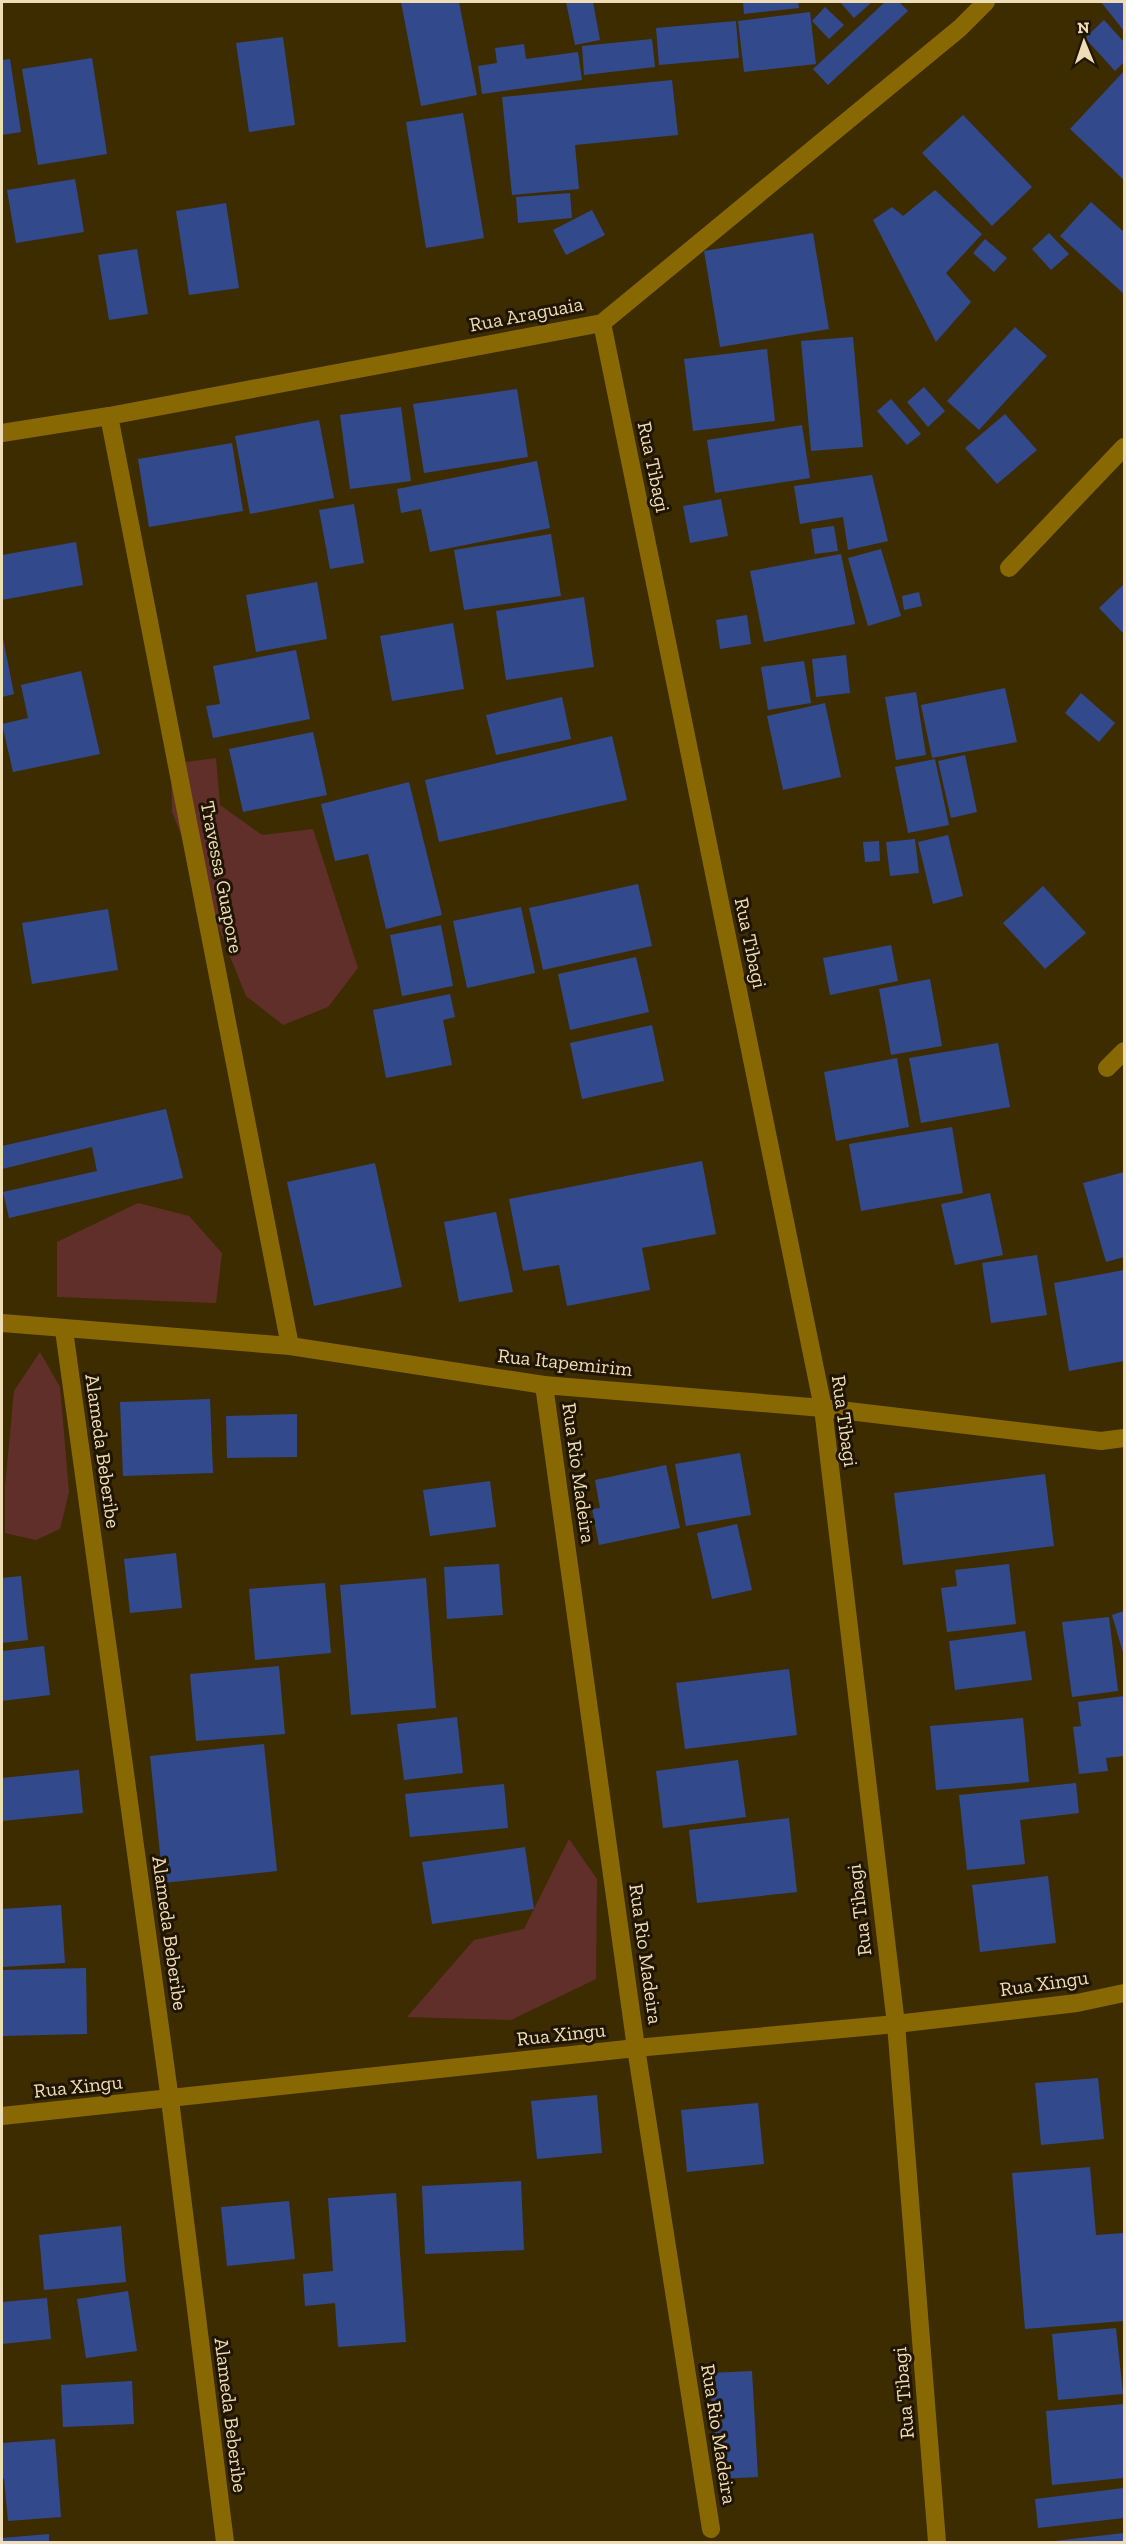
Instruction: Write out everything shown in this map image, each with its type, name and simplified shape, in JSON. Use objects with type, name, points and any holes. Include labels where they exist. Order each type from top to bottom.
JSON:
[{"type":"street","name":"Rua Araguaia","points":[[2,433],[108,416],[602,323],[960,28],[986,2]]},
{"type":"street","name":"Rua Tibagi","points":[[602,323],[822,1408],[896,2024],[937,2542]]},
{"type":"street","name":"Travessa Guapore","points":[[108,416],[290,1346]]},
{"type":"street","points":[[1009,568],[1125,447]]},
{"type":"street","points":[[1107,1068],[1125,1051]]},
{"type":"street","name":"Rua Itapemirim","points":[[2,1323],[64,1330],[290,1346],[544,1385],[822,1408],[1101,1441],[1125,1438]]},
{"type":"street","name":"Alameda Beberibe","points":[[64,1330],[170,2100],[225,2542]]},
{"type":"street","name":"Rua Rio Madeira","points":[[544,1385],[636,2048],[711,2529]]},
{"type":"street","name":"Rua Xingu","points":[[2,2116],[170,2100],[636,2048],[896,2024],[1077,2003],[1125,1993]]},
{"type":"shaded area","points":[[216,758],[220,805],[262,835],[313,829],[358,968],[328,1007],[283,1025],[246,996],[172,812],[171,764]]},
{"type":"shaded area","points":[[138,1203],[189,1216],[222,1253],[216,1303],[57,1297],[57,1242]]},
{"type":"shaded area","points":[[40,1352],[60,1387],[69,1492],[60,1529],[36,1540],[5,1533],[5,1487],[14,1391]]},
{"type":"shaded area","points":[[569,1839],[597,1879],[596,1979],[511,2020],[407,2017],[474,1940],[524,1929]]},
{"type":"building","points":[[401,2],[459,2],[477,95],[421,106]]},
{"type":"building","points":[[566,2],[593,2],[600,40],[575,45]]},
{"type":"building","points":[[743,2],[798,2],[799,8],[744,14]]},
{"type":"building","points":[[840,2],[872,2],[854,18]]},
{"type":"building","points":[[885,2],[899,2],[908,11],[828,85],[813,69]]},
{"type":"building","points":[[1101,2],[1124,2],[1124,31]]},
{"type":"building","points":[[825,7],[844,25],[829,39],[812,21]]},
{"type":"building","points":[[810,12],[816,64],[744,72],[738,21]]},
{"type":"building","points":[[1104,20],[1124,42],[1124,62],[1115,71],[1085,38]]},
{"type":"building","points":[[736,21],[739,58],[659,65],[656,28]]},
{"type":"building","points":[[283,37],[295,125],[249,132],[236,43]]},
{"type":"building","points":[[652,39],[655,67],[584,75],[582,46]]},
{"type":"building","points":[[524,44],[526,59],[578,52],[582,80],[482,94],[478,66],[497,63],[495,48]]},
{"type":"building","points":[[92,58],[107,154],[38,165],[22,69]]},
{"type":"building","points":[[10,59],[21,132],[2,135],[2,60]]},
{"type":"building","points":[[1124,71],[1124,180],[1070,129]]},
{"type":"building","points":[[672,80],[678,135],[575,145],[579,189],[512,195],[502,97]]},
{"type":"building","points":[[463,113],[484,238],[426,248],[406,122]]},
{"type":"building","points":[[963,115],[1032,187],[992,226],[922,153]]},
{"type":"building","points":[[75,179],[84,232],[16,243],[7,190]]},
{"type":"building","points":[[935,190],[982,234],[946,273],[971,302],[936,342],[873,220],[892,207],[903,216]]},
{"type":"building","points":[[570,193],[572,218],[518,223],[516,197]]},
{"type":"building","points":[[1091,202],[1124,232],[1124,294],[1060,236]]},
{"type":"building","points":[[226,203],[239,288],[189,295],[176,211]]},
{"type":"building","points":[[592,210],[605,235],[566,255],[553,230]]},
{"type":"building","points":[[813,233],[829,329],[720,347],[704,251]]},
{"type":"building","points":[[1049,233],[1069,254],[1051,270],[1032,249]]},
{"type":"building","points":[[985,239],[1007,258],[994,272],[973,253]]},
{"type":"building","points":[[137,249],[148,314],[109,320],[98,255]]},
{"type":"building","points":[[1015,327],[1047,356],[979,430],[947,401]]},
{"type":"building","points":[[853,337],[863,447],[811,451],[801,341]]},
{"type":"building","points":[[767,349],[775,421],[693,431],[684,359]]},
{"type":"building","points":[[924,387],[945,411],[928,427],[907,402]]},
{"type":"building","points":[[517,389],[528,457],[424,473],[413,404]]},
{"type":"building","points":[[891,399],[921,434],[907,445],[877,411]]},
{"type":"building","points":[[401,407],[411,481],[350,489],[340,415]]},
{"type":"building","points":[[1005,414],[1037,450],[997,484],[965,448]]},
{"type":"building","points":[[319,420],[334,498],[250,514],[235,436]]},
{"type":"building","points":[[802,425],[810,478],[715,493],[707,440]]},
{"type":"building","points":[[232,443],[243,511],[149,527],[138,459]]},
{"type":"building","points":[[537,461],[550,528],[430,552],[421,509],[401,513],[397,489]]},
{"type":"building","points":[[872,475],[888,541],[848,550],[843,517],[800,524],[794,486]]},
{"type":"building","points":[[721,499],[728,536],[690,543],[683,506]]},
{"type":"building","points":[[354,504],[364,563],[330,569],[319,510]]},
{"type":"building","points":[[834,526],[838,551],[815,554],[811,529]]},
{"type":"building","points":[[551,534],[561,596],[464,610],[454,550]]},
{"type":"building","points":[[76,542],[83,585],[2,600],[2,555]]},
{"type":"building","points":[[881,549],[901,616],[868,626],[848,558]]},
{"type":"building","points":[[841,554],[855,624],[764,642],[750,571]]},
{"type":"building","points":[[317,582],[327,639],[256,652],[246,595]]},
{"type":"building","points":[[1124,584],[1124,634],[1099,608]]},
{"type":"building","points":[[919,592],[922,606],[904,610],[902,596]]},
{"type":"building","points":[[584,597],[594,667],[506,680],[496,611]]},
{"type":"building","points":[[747,615],[751,644],[720,649],[716,620]]},
{"type":"building","points":[[453,623],[464,689],[392,701],[380,636]]},
{"type":"building","points":[[2,638],[14,694],[2,697]]},
{"type":"building","points":[[296,650],[310,719],[213,738],[206,706],[220,704],[213,666]]},
{"type":"building","points":[[846,655],[850,693],[816,697],[812,659]]},
{"type":"building","points":[[804,661],[811,703],[768,710],[761,667]]},
{"type":"building","points":[[81,671],[100,754],[13,772],[2,724],[28,718],[21,685]]},
{"type":"building","points":[[1005,688],[1017,742],[932,758],[921,705]]},
{"type":"building","points":[[916,692],[926,755],[896,760],[885,697]]},
{"type":"building","points":[[1081,693],[1115,723],[1099,742],[1065,713]]},
{"type":"building","points":[[562,697],[571,739],[496,755],[486,715]]},
{"type":"building","points":[[825,703],[841,777],[783,790],[767,716]]},
{"type":"building","points":[[313,732],[327,795],[243,812],[229,749]]},
{"type":"building","points":[[612,736],[627,800],[439,842],[425,780]]},
{"type":"building","points":[[965,755],[977,812],[951,818],[938,761]]},
{"type":"building","points":[[935,759],[949,825],[908,833],[895,767]]},
{"type":"building","points":[[409,782],[442,915],[386,929],[368,854],[335,861],[321,804]]},
{"type":"building","points":[[948,835],[963,896],[933,904],[918,842]]},
{"type":"building","points":[[915,839],[919,873],[890,876],[886,842]]},
{"type":"building","points":[[879,841],[880,861],[865,862],[863,842]]},
{"type":"building","points":[[638,884],[652,946],[543,970],[529,908]]},
{"type":"building","points":[[1043,886],[1086,933],[1045,969],[1003,923]]},
{"type":"building","points":[[521,907],[535,973],[467,988],[453,921]]},
{"type":"building","points":[[108,909],[118,970],[32,984],[22,923]]},
{"type":"building","points":[[441,925],[453,986],[402,996],[390,935]]},
{"type":"building","points":[[891,945],[898,981],[830,995],[823,958]]},
{"type":"building","points":[[636,957],[649,1012],[570,1030],[558,974]]},
{"type":"building","points":[[930,979],[942,1046],[891,1055],[879,989]]},
{"type":"building","points":[[450,994],[455,1017],[443,1020],[452,1065],[386,1078],[373,1010]]},
{"type":"building","points":[[652,1025],[664,1081],[582,1099],[570,1043]]},
{"type":"building","points":[[998,1043],[1010,1107],[921,1123],[909,1058]]},
{"type":"building","points":[[897,1058],[909,1127],[836,1141],[824,1072]]},
{"type":"building","points":[[166,1109],[183,1178],[9,1218],[3,1192],[97,1171],[92,1147],[2,1169],[2,1146]]},
{"type":"building","points":[[952,1127],[963,1193],[861,1211],[849,1144]]},
{"type":"building","points":[[702,1161],[716,1234],[642,1248],[650,1290],[567,1306],[559,1265],[523,1271],[509,1199]]},
{"type":"building","points":[[375,1163],[402,1287],[314,1306],[287,1182]]},
{"type":"building","points":[[1124,1172],[1124,1257],[1106,1262],[1083,1183]]},
{"type":"building","points":[[990,1193],[1003,1255],[955,1265],[941,1204]]},
{"type":"building","points":[[496,1212],[513,1292],[459,1302],[444,1222]]},
{"type":"building","points":[[1037,1255],[1047,1315],[991,1323],[982,1263]]},
{"type":"building","points":[[1124,1270],[1124,1361],[1069,1371],[1054,1283]]},
{"type":"building","points":[[210,1399],[213,1473],[123,1476],[120,1402]]},
{"type":"building","points":[[297,1414],[297,1457],[227,1458],[226,1416]]},
{"type":"building","points":[[740,1453],[751,1515],[686,1526],[675,1464]]},
{"type":"building","points":[[666,1465],[680,1528],[599,1545],[592,1509],[600,1508],[595,1480]]},
{"type":"building","points":[[1045,1474],[1054,1546],[903,1565],[894,1493]]},
{"type":"building","points":[[490,1481],[496,1527],[430,1536],[423,1490]]},
{"type":"building","points":[[737,1524],[752,1590],[712,1599],[697,1533]]},
{"type":"building","points":[[176,1553],[182,1608],[130,1613],[124,1559]]},
{"type":"building","points":[[499,1564],[503,1615],[447,1619],[444,1567]]},
{"type":"building","points":[[1009,1564],[1016,1624],[947,1632],[941,1588],[957,1586],[955,1570]]},
{"type":"building","points":[[21,1576],[28,1640],[2,1643],[2,1578]]},
{"type":"building","points":[[426,1578],[436,1708],[351,1715],[340,1585]]},
{"type":"building","points":[[325,1583],[331,1653],[255,1660],[249,1589]]},
{"type":"building","points":[[1124,1611],[1124,1656],[1112,1615]]},
{"type":"building","points":[[1109,1617],[1118,1691],[1072,1697],[1062,1622]]},
{"type":"building","points":[[1025,1631],[1032,1680],[955,1690],[949,1641]]},
{"type":"building","points":[[44,1646],[50,1695],[2,1701],[2,1651]]},
{"type":"building","points":[[279,1666],[285,1734],[196,1741],[190,1674]]},
{"type":"building","points":[[789,1669],[797,1735],[685,1749],[676,1683]]},
{"type":"building","points":[[1124,1696],[1124,1756],[1106,1758],[1108,1771],[1079,1774],[1073,1727],[1081,1726],[1078,1702]]},
{"type":"building","points":[[457,1717],[463,1773],[404,1780],[397,1724]]},
{"type":"building","points":[[1023,1718],[1029,1782],[936,1790],[930,1726]]},
{"type":"building","points":[[264,1744],[277,1871],[163,1883],[150,1756]]},
{"type":"building","points":[[738,1760],[746,1817],[663,1828],[656,1771]]},
{"type":"building","points":[[79,1770],[83,1813],[2,1821],[2,1778]]},
{"type":"building","points":[[1076,1783],[1079,1813],[1020,1820],[1025,1864],[967,1870],[959,1795]]},
{"type":"building","points":[[504,1784],[508,1828],[410,1837],[405,1794]]},
{"type":"building","points":[[789,1818],[797,1892],[697,1903],[689,1830]]},
{"type":"building","points":[[525,1847],[534,1909],[432,1924],[422,1862]]},
{"type":"building","points":[[1048,1876],[1056,1943],[980,1952],[972,1885]]},
{"type":"building","points":[[61,1905],[65,1963],[2,1967],[2,1909]]},
{"type":"building","points":[[86,1968],[87,2034],[2,2036],[2,1970]]},
{"type":"building","points":[[1098,2078],[1104,2139],[1041,2145],[1035,2083]]},
{"type":"building","points":[[597,2095],[602,2153],[537,2159],[531,2101]]},
{"type":"building","points":[[758,2103],[764,2164],[687,2172],[681,2110]]},
{"type":"building","points":[[1090,2167],[1096,2235],[1124,2233],[1124,2321],[1025,2329],[1012,2173]]},
{"type":"building","points":[[521,2181],[524,2250],[425,2254],[422,2186]]},
{"type":"building","points":[[396,2193],[406,2342],[338,2347],[335,2303],[305,2306],[303,2274],[333,2271],[328,2198]]},
{"type":"building","points":[[289,2201],[295,2259],[227,2266],[221,2207]]},
{"type":"building","points":[[121,2226],[126,2282],[44,2290],[39,2235]]},
{"type":"building","points":[[128,2291],[137,2351],[86,2358],[77,2299]]},
{"type":"building","points":[[47,2298],[51,2339],[2,2344],[2,2302]]},
{"type":"building","points":[[1116,2328],[1123,2394],[1058,2400],[1052,2334]]},
{"type":"building","points":[[752,2371],[758,2477],[716,2479],[710,2373]]},
{"type":"building","points":[[132,2381],[134,2424],[63,2427],[61,2385]]},
{"type":"building","points":[[1124,2404],[1124,2478],[1052,2485],[1046,2411]]},
{"type":"building","points":[[55,2439],[61,2517],[8,2521],[4,2478],[2,2478],[2,2443]]},
{"type":"building","points":[[1124,2488],[1124,2518],[1038,2528],[1035,2499]]},
{"type":"building","points":[[1124,2533],[1124,2542],[1054,2542],[1054,2541]]},
{"type":"building","points":[[49,2534],[49,2542],[2,2542],[2,2538]]}]
